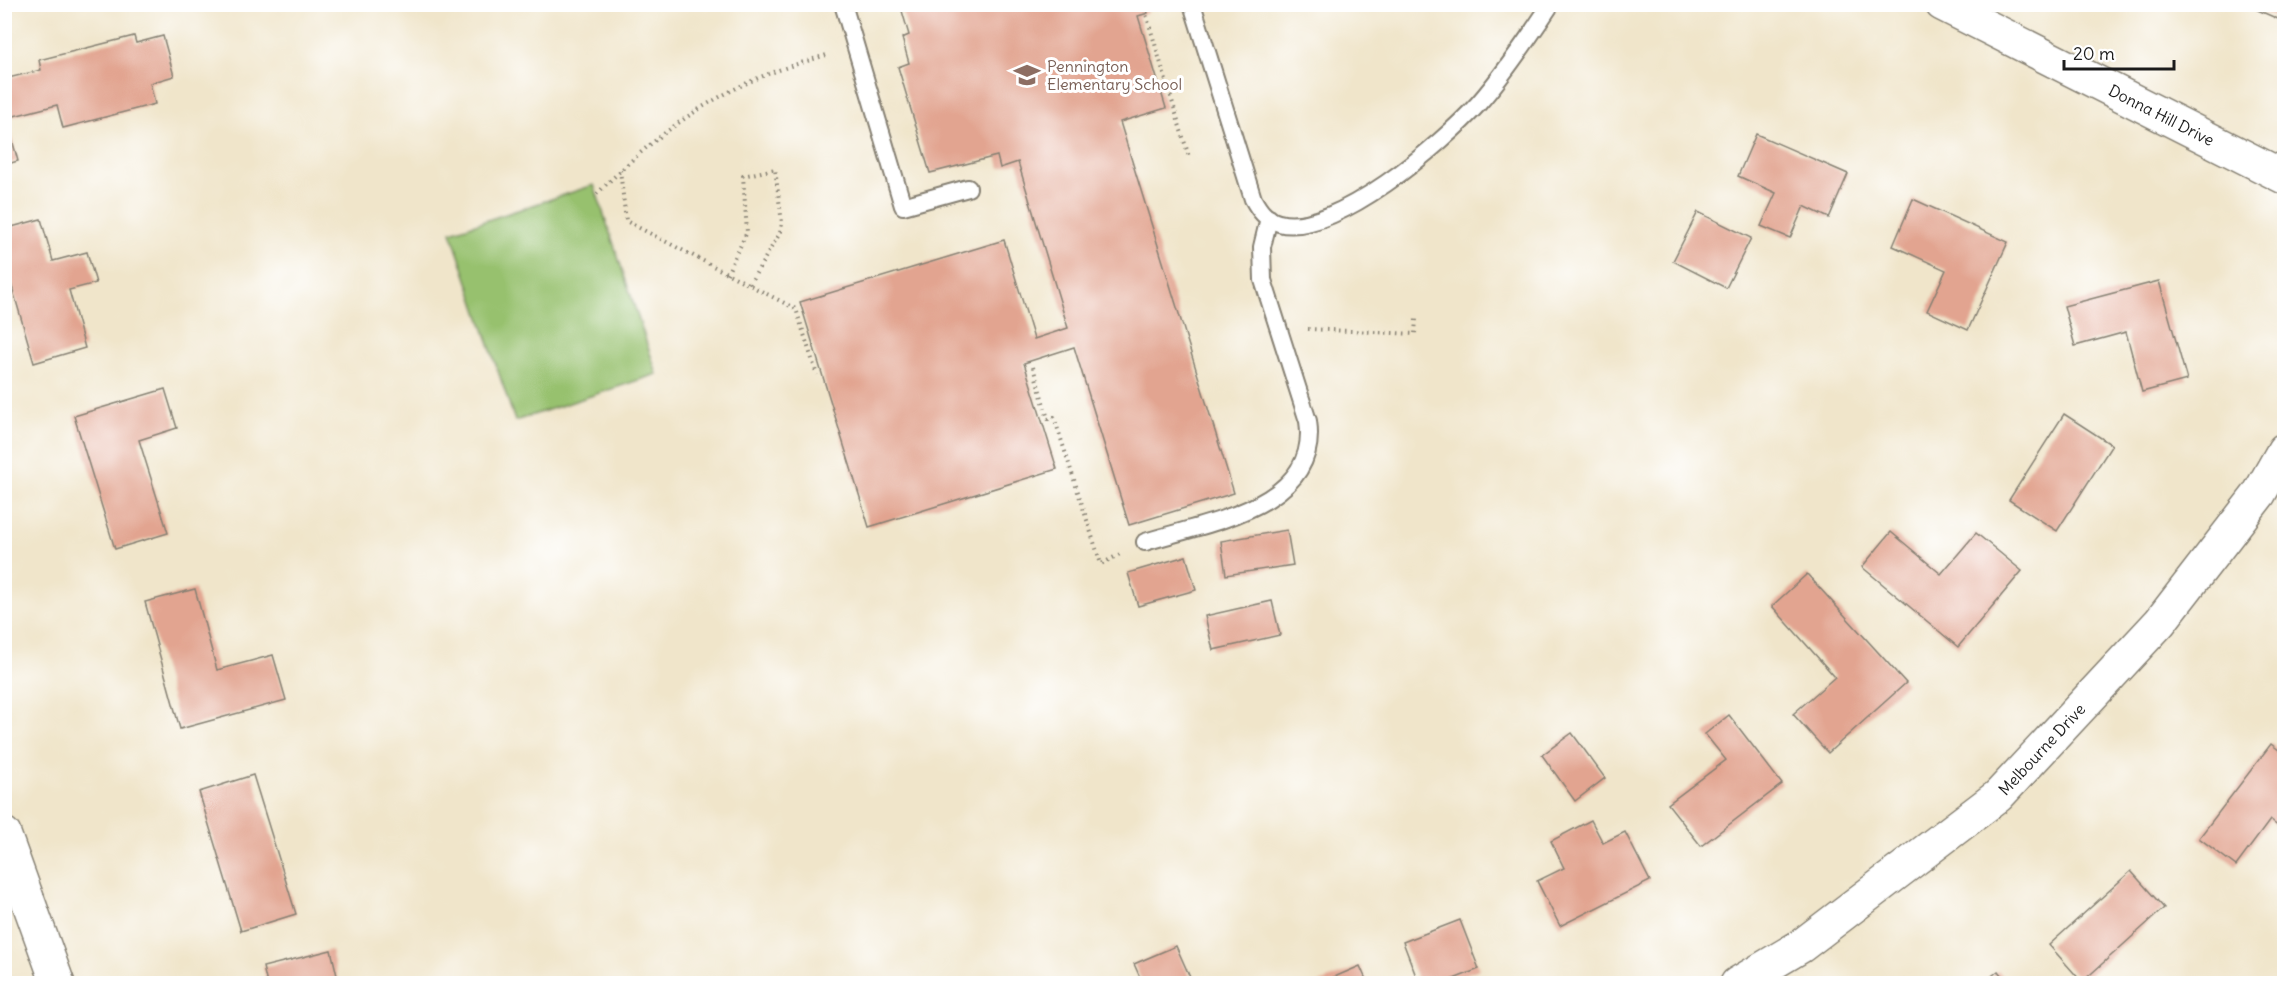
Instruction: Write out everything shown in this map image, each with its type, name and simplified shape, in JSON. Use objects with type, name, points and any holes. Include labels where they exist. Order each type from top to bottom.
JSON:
[{"type":"street","name":"Donna Hill Drive","points":[[1942,4],[2284,177]]},
{"type":"street","name":"Melbourne Drive","points":[[1737,984],[1801,946],[1998,796],[2160,622],[2259,494],[2284,450]]},
{"type":"street","points":[[4,834],[58,984]]},
{"type":"lane","points":[[843,4],[903,206],[968,188]]},
{"type":"lane","points":[[1192,4],[1248,188],[1257,206],[1269,219],[1290,225],[1327,215],[1400,175],[1441,142],[1477,106],[1504,73],[1551,4]]},
{"type":"lane","points":[[1144,542],[1264,504],[1278,494],[1299,469],[1307,455],[1310,430],[1263,280],[1261,264],[1264,231],[1269,219]]},
{"type":"path","points":[[1143,4],[1189,157]]},
{"type":"path","points":[[597,194],[620,170],[678,123],[727,94],[768,74],[855,46]]},
{"type":"path","points":[[727,273],[747,232],[743,176],[776,169],[782,223],[780,233],[748,285]]},
{"type":"path","points":[[620,170],[626,221],[796,309],[817,375]]},
{"type":"path","points":[[1278,328],[1415,334],[1416,319]]},
{"type":"path","points":[[1033,367],[1048,419],[1054,417],[1101,564],[1144,542]]},
{"type":"green space","points":[[594,185],[657,374],[515,421],[451,232]]},
{"type":"building","points":[[900,4],[1145,4],[1148,13],[1138,16],[1166,108],[1120,122],[1234,493],[1129,525],[1074,347],[1024,363],[1057,469],[869,527],[800,302],[1004,240],[1034,339],[1068,328],[1018,162],[1000,168],[997,156],[930,173],[898,67],[909,63],[902,38],[909,35]]},
{"type":"building","points":[[2244,4],[2284,4],[2278,19]]},
{"type":"building","points":[[134,36],[136,43],[163,36],[174,76],[150,83],[155,104],[63,128],[57,105],[6,118],[18,161],[4,165],[4,79],[41,70],[39,60]]},
{"type":"building","points":[[1756,134],[1848,174],[1829,218],[1804,206],[1790,238],[1761,226],[1776,193],[1738,176]]},
{"type":"building","points":[[1913,199],[2008,242],[1968,330],[1927,311],[1946,270],[1893,246]]},
{"type":"building","points":[[1698,212],[1751,238],[1726,288],[1673,261]]},
{"type":"building","points":[[41,219],[53,261],[87,252],[96,283],[69,290],[85,348],[34,363],[4,259],[4,229]]},
{"type":"building","points":[[2159,281],[2187,380],[2142,392],[2126,332],[2075,346],[2064,306]]},
{"type":"building","points":[[165,389],[177,428],[139,440],[168,533],[115,549],[74,416]]},
{"type":"building","points":[[2064,414],[2112,445],[2057,531],[2009,500]]},
{"type":"building","points":[[1287,530],[1293,565],[1226,575],[1221,541]]},
{"type":"building","points":[[1891,532],[1941,574],[1976,533],[2022,571],[1958,647],[1862,567]]},
{"type":"building","points":[[1186,556],[1196,590],[1138,606],[1128,573]]},
{"type":"building","points":[[1807,574],[1906,683],[1828,753],[1793,714],[1835,677],[1772,606]]},
{"type":"building","points":[[195,589],[217,670],[273,655],[286,700],[180,729],[145,602]]},
{"type":"building","points":[[1272,601],[1280,635],[1213,650],[1205,616]]},
{"type":"building","points":[[1729,715],[1782,784],[1701,846],[1668,804],[1726,760],[1705,734]]},
{"type":"building","points":[[1572,733],[1605,778],[1575,801],[1542,755]]},
{"type":"building","points":[[2271,744],[2284,754],[2284,831],[2270,820],[2236,866],[2199,838]]},
{"type":"building","points":[[253,775],[296,914],[241,931],[199,792]]},
{"type":"building","points":[[1591,820],[1603,843],[1625,832],[1650,881],[1560,926],[1537,881],[1564,868],[1551,841]]},
{"type":"building","points":[[2131,871],[2164,908],[2082,982],[2049,945]]},
{"type":"building","points":[[1460,920],[1479,969],[1441,984],[1419,984],[1403,942]]},
{"type":"building","points":[[1176,946],[1193,984],[1143,984],[1134,964]]},
{"type":"building","points":[[331,950],[339,984],[267,984],[263,967]]},
{"type":"building","points":[[1360,966],[1368,984],[1318,984]]},
{"type":"building","points":[[1998,971],[2008,984],[1982,984]]},
{"type":"place","name":"Pennington Elementary School","points":[[1027,75]]}]
